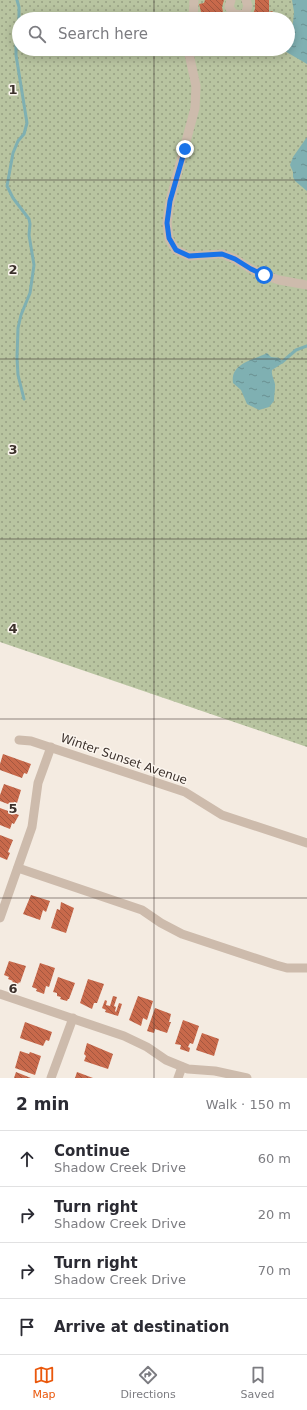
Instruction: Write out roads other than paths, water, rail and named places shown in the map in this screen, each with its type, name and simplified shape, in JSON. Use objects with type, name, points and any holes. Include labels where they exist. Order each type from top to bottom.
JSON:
[{"type":"street","points":[[193,12],[194,0]]},
{"type":"street","points":[[231,0],[230,7],[232,12]]},
{"type":"street","points":[[246,0],[248,6],[246,12]]},
{"type":"street","points":[[190,56],[196,86],[195,108],[170,201],[167,223],[169,238],[176,250],[189,256],[222,254],[235,259],[264,275],[279,280],[307,285]]},
{"type":"street","name":"Winter Sunset Avenue","points":[[20,740],[31,741],[51,747],[185,792],[222,815],[307,844]]},
{"type":"street","points":[[0,918],[32,827],[38,783],[51,747]]},
{"type":"street","points":[[18,868],[142,910],[161,923],[182,934],[287,968],[307,968]]},
{"type":"street","points":[[0,994],[133,1040],[158,1056],[182,1067],[197,1070],[215,1070],[247,1078]]},
{"type":"street","points":[[51,1078],[72,1018]]},
{"type":"street","points":[[178,1078],[182,1067]]},
{"type":"water","points":[[292,0],[307,0],[307,64],[293,56],[295,56],[294,12]]},
{"type":"water","points":[[307,137],[307,191],[295,181],[290,165],[293,157]]},
{"type":"water","points":[[267,353],[271,357],[279,358],[283,363],[272,370],[275,385],[274,401],[269,407],[259,410],[247,404],[241,390],[233,383],[233,376],[235,371],[244,363]]},
{"type":"waterway","points":[[17,0],[19,12]]},
{"type":"waterway","points":[[16,56],[27,123],[24,134],[18,141],[13,153],[7,186],[13,198],[29,219],[29,235],[34,265],[30,293],[21,315],[18,328],[18,375],[24,399]]},
{"type":"waterway","points":[[282,362],[296,350],[307,346]]}]
